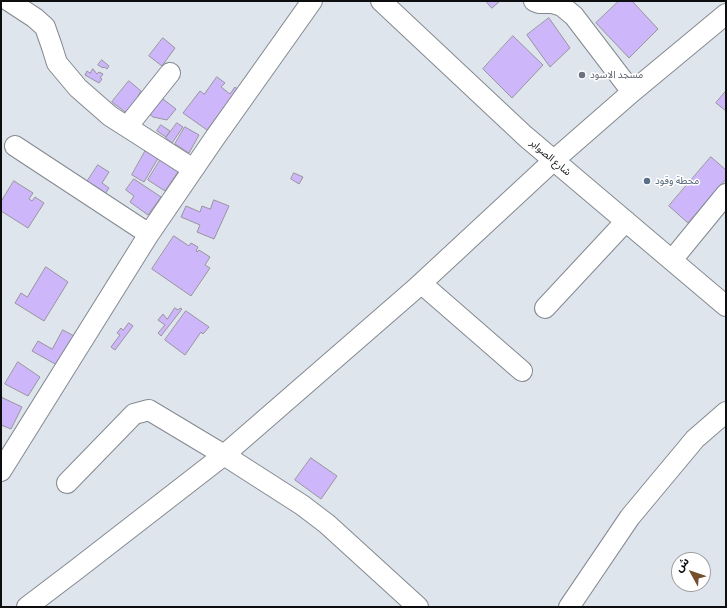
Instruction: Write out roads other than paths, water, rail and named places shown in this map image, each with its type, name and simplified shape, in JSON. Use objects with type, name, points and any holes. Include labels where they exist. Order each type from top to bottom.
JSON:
[{"type":"street","points":[[9,1],[35,18],[45,27],[57,63],[78,88],[110,116],[193,169]]},
{"type":"street","points":[[1,471],[149,234],[193,169],[312,1]]},
{"type":"street","name":"شارع الصوابر","points":[[381,1],[524,136],[726,306]]},
{"type":"street","points":[[534,1],[562,6],[574,16],[632,92]]},
{"type":"street","points":[[27,607],[224,455],[422,284],[554,161],[632,92],[726,14]]},
{"type":"street","points":[[127,127],[170,73]]},
{"type":"street","points":[[15,146],[149,234]]},
{"type":"street","points":[[672,260],[726,194]]},
{"type":"street","points":[[545,308],[626,222]]},
{"type":"street","points":[[422,284],[522,371]]},
{"type":"street","points":[[66,483],[134,414],[150,410],[224,455],[327,524],[418,607]]},
{"type":"street","points":[[569,607],[630,517],[695,439],[726,412]]},
{"type":"place","name":"مسجد الاسود","points":[[582,75]]},
{"type":"place","name":"محطة وقود","points":[[647,181]]}]
